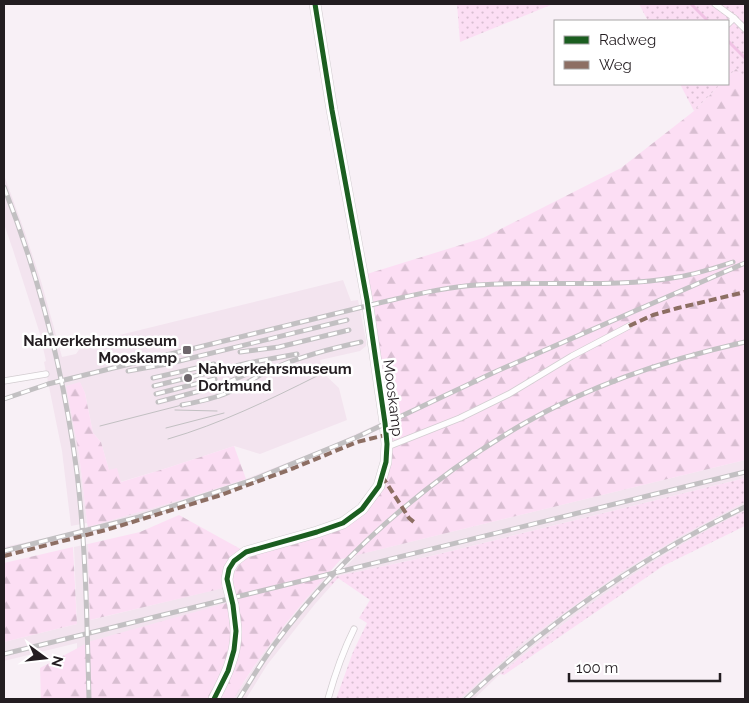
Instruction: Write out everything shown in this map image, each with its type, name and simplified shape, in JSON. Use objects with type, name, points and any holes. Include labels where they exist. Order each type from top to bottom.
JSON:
[{"type":"street","name":"Mooskamp","points":[[214,699],[228,671],[234,650],[236,631],[228,579],[234,561],[246,552],[342,523],[362,509],[379,486],[386,462],[386,423],[367,300],[315,4]]},
{"type":"lane","points":[[715,4],[745,29]]},
{"type":"lane","points":[[729,23],[734,18]]},
{"type":"lane","points":[[386,447],[460,418],[501,398],[572,356],[629,326]]},
{"type":"lane","points":[[5,381],[46,374]]},
{"type":"lane","points":[[328,699],[341,656],[354,629]]},
{"type":"shaded area","name":"Nahverkehrsmuseum Dortmund","points":[[4,175],[41,281],[62,357],[76,354],[83,344],[343,280],[351,301],[358,300],[366,346],[360,351],[320,360],[323,373],[339,388],[347,420],[260,454],[234,446],[120,482],[109,470],[101,442],[93,433],[85,393],[80,383],[67,386],[79,454],[87,523],[71,526],[62,451],[44,362],[46,361],[40,334],[4,224]]},
{"type":"shaded area","points":[[380,423],[381,429],[271,475],[150,515],[4,554],[4,547],[56,536],[246,479],[330,446]]},
{"type":"shaded area","points":[[745,460],[745,478],[431,556],[337,576],[267,665],[246,699],[234,699],[266,649],[321,581],[77,653],[77,643],[4,661],[4,642],[77,624],[74,547],[88,544],[91,620]],"holes":[[[356,556],[337,576],[323,579],[341,559]]]},
{"type":"shaded area","points":[[745,502],[745,511],[670,551],[577,614],[500,674],[474,699],[460,699],[525,641],[620,573],[681,536]]},
{"type":"green space","points":[[457,4],[553,4],[460,42]]},
{"type":"green space","points":[[639,4],[745,4],[745,78],[736,69],[729,76],[729,20],[647,20]]},
{"type":"green space","points":[[736,69],[745,78],[745,460],[341,559],[305,600],[264,652],[234,699],[41,699],[40,668],[91,641],[227,603],[228,587],[90,620],[88,544],[140,532],[179,515],[246,552],[342,523],[382,490],[390,440],[372,295],[367,274],[483,238],[621,168],[694,111],[720,85],[729,85],[729,76]]},
{"type":"green space","points":[[681,85],[720,85],[694,111]]},
{"type":"green space","points":[[80,382],[85,393],[93,433],[101,442],[109,470],[117,468],[121,482],[234,446],[246,479],[88,527],[79,454],[66,386]]},
{"type":"green space","points":[[745,478],[745,502],[681,536],[620,573],[525,641],[460,699],[336,699],[353,652],[367,623],[359,618],[370,600],[338,578],[331,586],[329,584],[337,576],[431,556]]},
{"type":"green space","points":[[745,511],[745,526],[663,566],[504,675],[500,674],[587,606],[648,565],[680,545]]},
{"type":"green space","points":[[73,547],[77,624],[4,642],[4,563]]},
{"type":"waterway","points":[[691,4],[707,20]]},
{"type":"waterway","points":[[729,42],[745,58]]},
{"type":"tram line","points":[[168,439],[225,419],[317,376]]},
{"type":"tram line","points":[[100,426],[182,405]]},
{"type":"tram line","points":[[175,410],[217,411]]},
{"type":"tram line","points":[[166,428],[224,413]]},
{"type":"railway","points":[[4,187],[29,257],[49,328],[72,436],[77,473],[86,586],[89,699]]},
{"type":"railway","points":[[4,399],[48,384],[441,289],[502,284],[628,283],[653,281],[692,274],[733,262]]},
{"type":"railway","points":[[4,551],[139,517],[250,481],[357,437],[497,371],[745,263]]},
{"type":"railway","points":[[128,371],[167,364],[347,320]]},
{"type":"railway","points":[[240,352],[279,347],[349,330]]},
{"type":"railway","points":[[182,405],[211,399],[227,393],[272,369],[299,358],[361,342]]},
{"type":"railway","points":[[239,699],[274,645],[300,612],[357,551],[419,495],[487,446],[549,410],[603,385],[688,356],[745,342]]},
{"type":"railway","points":[[154,386],[248,363],[297,354]]},
{"type":"railway","points":[[153,378],[214,364]]},
{"type":"railway","points":[[158,402],[219,386],[268,365]]},
{"type":"railway","points":[[156,394],[215,379]]},
{"type":"railway","points":[[4,654],[745,472]]},
{"type":"railway","points":[[466,699],[530,643],[598,592],[670,547],[745,507]]},
{"type":"marked path","points":[[629,326],[653,315],[745,292]]},
{"type":"marked path","points":[[4,556],[106,530],[218,496],[357,442],[386,435]]},
{"type":"marked path","points":[[382,476],[409,518],[415,523]]},
{"type":"cycle path","points":[[214,699],[228,671],[234,650],[236,631],[227,579],[229,569],[234,561],[246,552],[343,523],[362,509],[379,486],[386,462],[385,423],[367,300],[332,110],[315,4]]},
{"type":"place","name":"Nahverkehrsmuseum Mooskamp","points":[[187,350]]},
{"type":"place","name":"Nahverkehrsmuseum Dortmund","points":[[188,378]]}]
